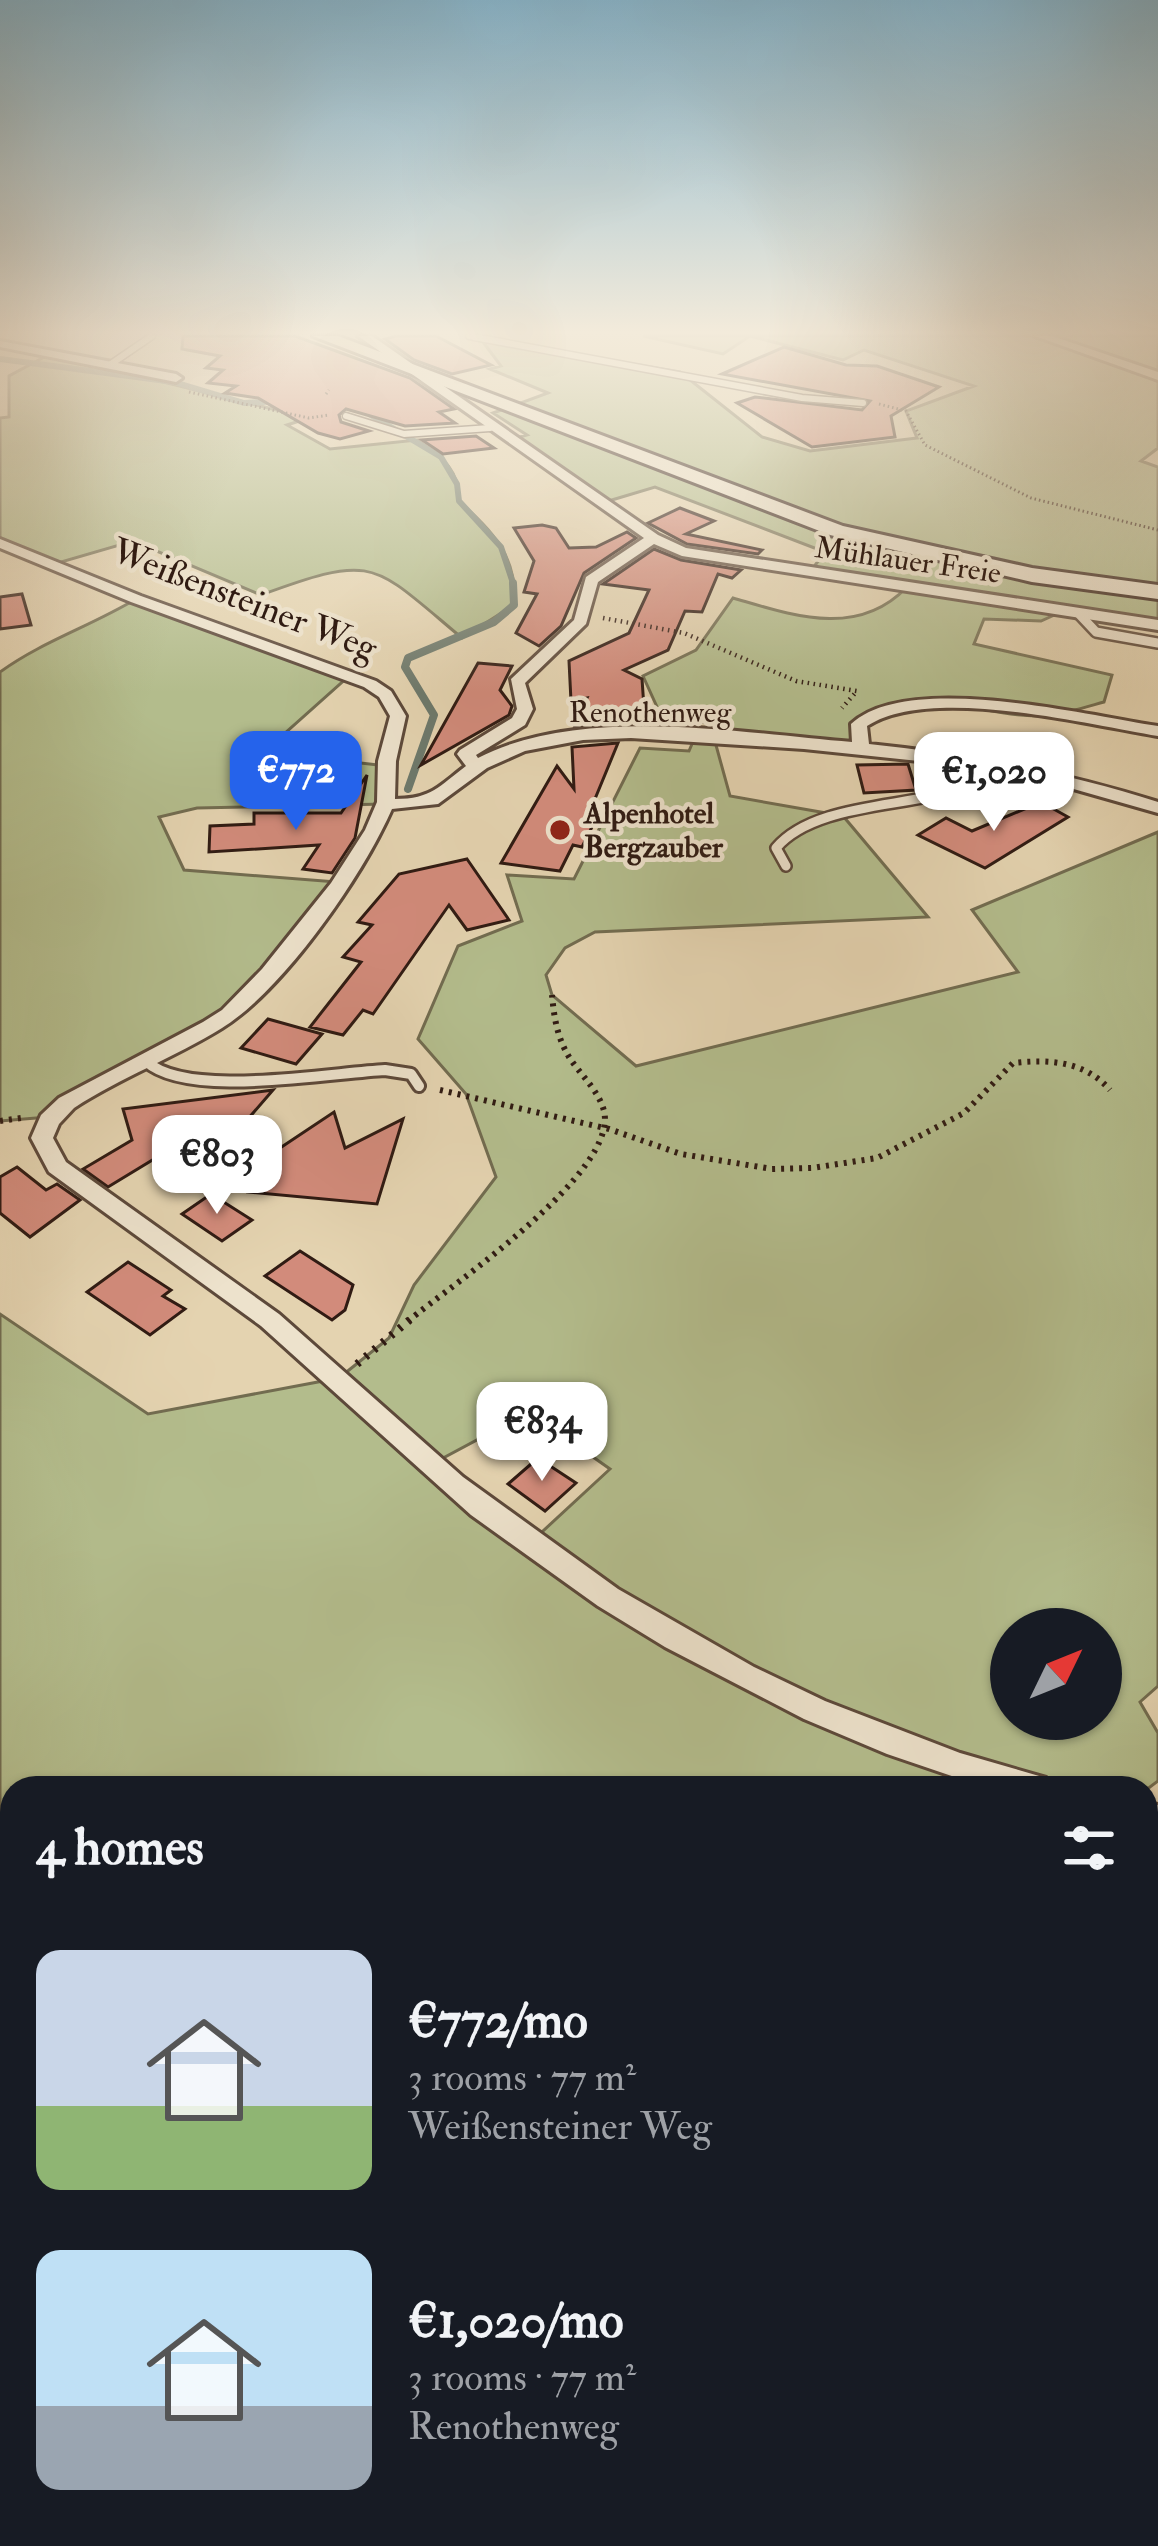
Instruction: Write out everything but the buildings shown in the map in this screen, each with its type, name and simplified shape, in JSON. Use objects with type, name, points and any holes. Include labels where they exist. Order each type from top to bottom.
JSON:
[{"type":"main road","points":[[640,455],[837,530],[1032,575],[1158,592]]},
{"type":"street","name":"Mühlauer Freie","points":[[530,455],[653,538],[721,562],[1158,625]]},
{"type":"street","points":[[476,767],[466,754],[524,715],[517,688],[521,675],[584,615],[584,591],[591,580],[653,538]]},
{"type":"street","name":"Weißensteiner Weg","points":[[0,543],[118,592],[350,675],[386,694],[398,716],[385,804],[367,840],[266,977],[209,1028],[49,1117],[43,1128],[45,1150],[88,1193],[268,1318],[513,1531],[722,1664],[814,1712],[921,1754],[995,1776]]},
{"type":"street","points":[[862,747],[859,724],[871,710],[889,704],[927,702],[1158,731]]},
{"type":"street","name":"Renothenweg","points":[[385,804],[434,802],[476,767],[529,745],[590,735],[862,747],[920,754],[1073,780],[1158,808]]},
{"type":"lane","points":[[1080,615],[1096,632],[1158,643]]},
{"type":"lane","points":[[786,866],[776,848],[797,828],[932,796],[939,782],[920,754]]},
{"type":"lane","points":[[146,1061],[161,1075],[193,1082],[385,1070],[411,1074],[419,1086]]},
{"type":"path","points":[[945,455],[1031,498],[1158,530]]},
{"type":"path","points":[[584,615],[684,633],[796,681],[857,691],[841,715],[859,724]]},
{"type":"path","points":[[339,1378],[573,1184],[601,1154],[609,1129],[599,1096],[573,1069],[551,1028],[552,995]]},
{"type":"path","points":[[419,1086],[609,1129],[681,1154],[772,1168],[812,1168],[877,1158],[964,1113],[1013,1063],[1074,1066],[1103,1080],[1110,1090]]},
{"type":"green space","points":[[0,455],[437,455],[456,480],[459,501],[501,547],[512,573],[514,605],[462,638],[408,593],[370,572],[328,573],[261,595],[133,541],[51,565],[0,543]]},
{"type":"green space","points":[[532,455],[1149,455],[1141,461],[1158,467],[1158,625],[1061,612],[1041,621],[984,619],[974,644],[1112,675],[1104,702],[1028,716],[927,701],[903,702],[880,708],[860,721],[861,747],[714,738],[730,796],[843,816],[928,917],[595,932],[565,948],[546,975],[552,995],[636,1066],[1018,972],[972,910],[1158,832],[1158,1686],[1140,1702],[1158,1733],[1158,1776],[0,1776],[0,1314],[148,1414],[339,1378],[389,1338],[414,1285],[496,1177],[466,1094],[418,1039],[458,946],[522,921],[507,875],[574,879],[640,748],[689,751],[695,737],[709,737],[710,723],[663,720],[643,676],[696,650],[733,598],[801,616],[846,618],[888,603],[907,587],[810,572],[825,552],[655,487],[605,502]],"holes":[[[529,1412],[610,1469],[530,1543],[432,1464]]]},
{"type":"green space","points":[[136,599],[350,675],[264,752],[387,766],[385,804],[197,808],[159,817],[184,870],[337,882],[247,997],[48,1117],[0,1121],[0,672]]},
{"type":"waterway","points":[[437,455],[457,484],[459,501],[501,547],[513,583]]},
{"type":"waterway","points":[[408,789],[434,715],[405,667],[408,658],[494,622],[514,605],[513,583]]},
{"type":"place","name":"Alpenhotel Bergzauber","points":[[560,830]]}]
